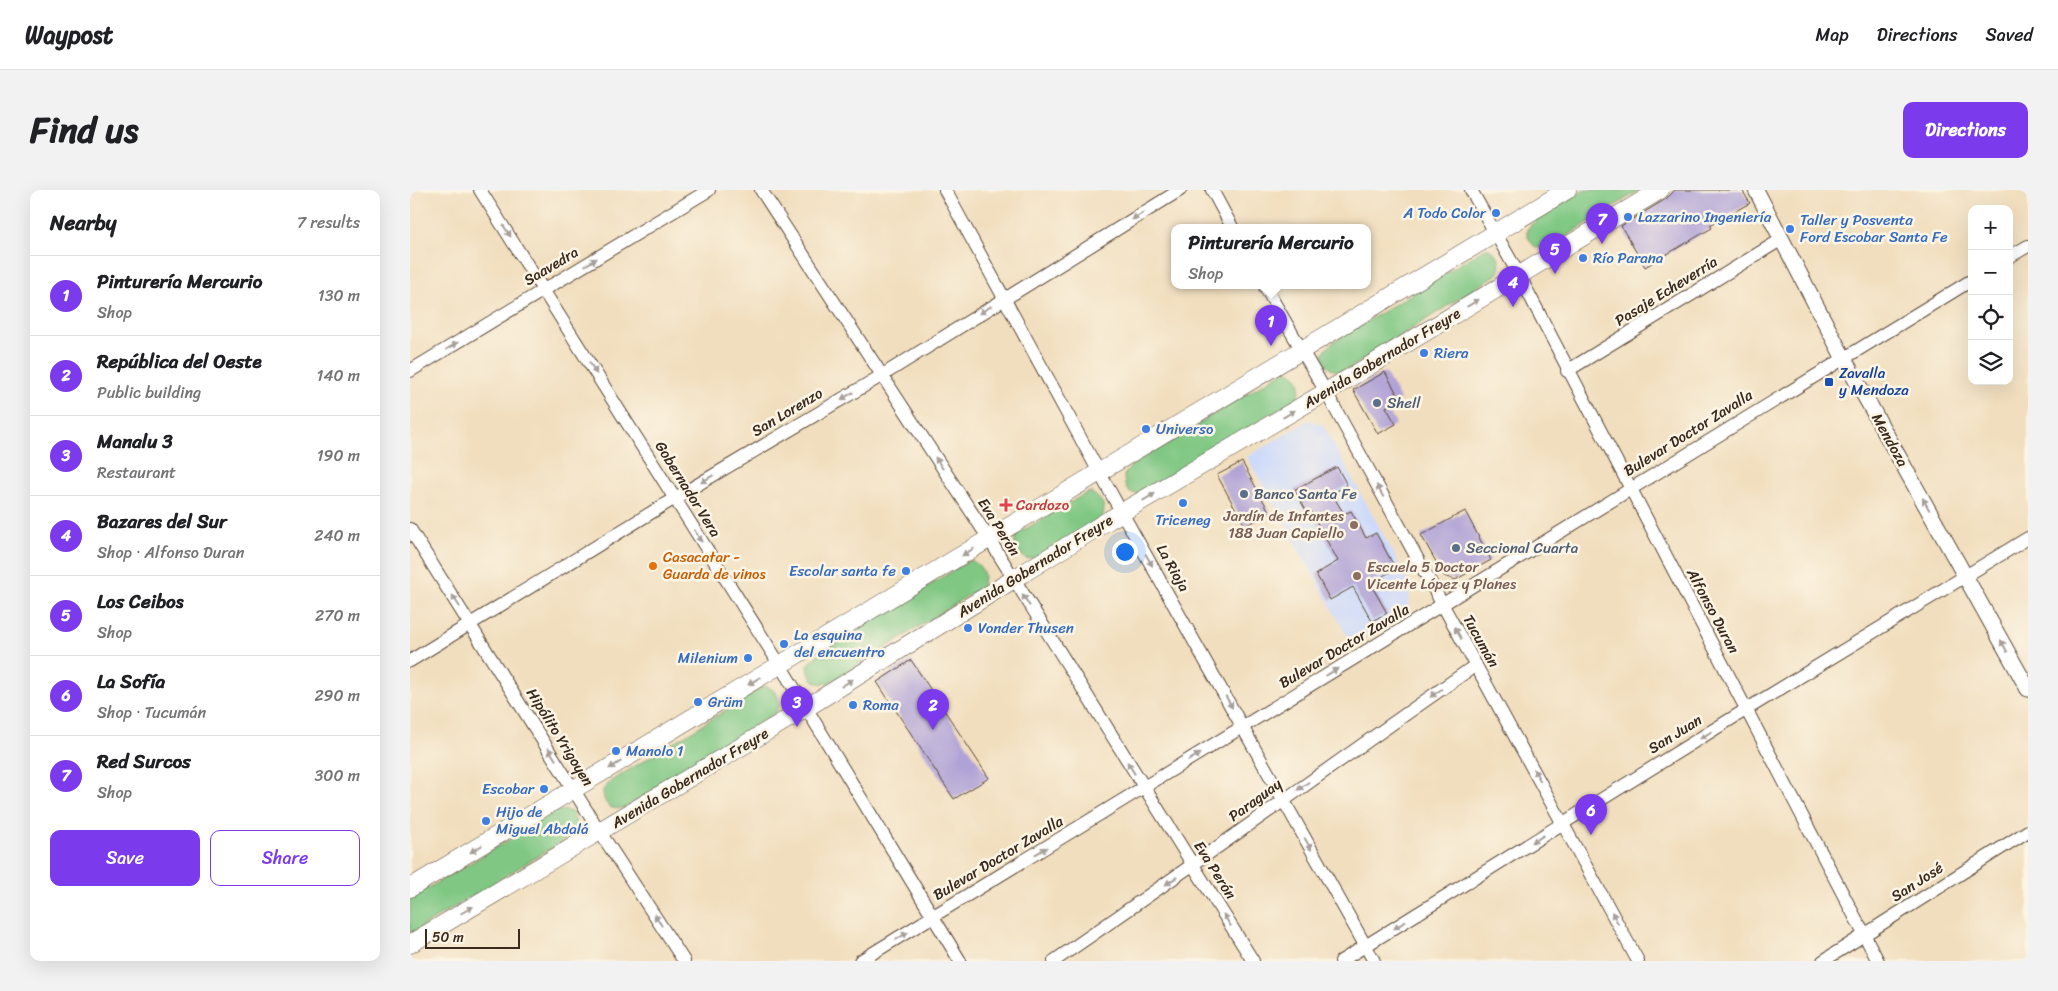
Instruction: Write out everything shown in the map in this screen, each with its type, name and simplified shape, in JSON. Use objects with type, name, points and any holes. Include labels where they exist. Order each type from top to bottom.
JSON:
[{"type":"main road","points":[[410,888],[1496,235],[1567,190]]},
{"type":"main road","name":"Avenida Gobernador Freyre","points":[[410,944],[806,708],[1123,512],[1660,190]]},
{"type":"street","name":"Gobernador Vera","points":[[480,190],[780,665],[960,961]]},
{"type":"street","name":"Saavedra","points":[[410,371],[709,190]]},
{"type":"street","name":"Eva Perón","points":[[761,190],[989,539],[1253,961]]},
{"type":"street","name":"La Rioja","points":[[945,190],[1099,472],[1374,961]]},
{"type":"street","name":"San Lorenzo","points":[[410,661],[675,498],[881,376],[1180,190]]},
{"type":"street","points":[[1212,190],[1230,224]]},
{"type":"street","name":"Alfonso Duran","points":[[1471,190],[1519,276],[1878,961]]},
{"type":"street","name":"Mendoza","points":[[1756,190],[1843,357],[2028,689]]},
{"type":"street","name":"Pasaje Echeverría","points":[[1568,371],[1782,239]]},
{"type":"street","points":[[2013,255],[2028,246]]},
{"type":"street","name":"Bulevar Doctor Zavalla","points":[[860,961],[1843,357],[1968,282]]},
{"type":"street","name":"Tucumán","points":[[1266,289],[1326,392],[1638,961]]},
{"type":"street","name":"Hipólito Yrigoyen","points":[[410,529],[600,832],[684,961]]},
{"type":"street","name":"San Juan","points":[[1342,961],[1747,709],[2028,538]]},
{"type":"street","name":"Paraguay","points":[[1054,961],[1194,866],[1283,800],[1476,665]]},
{"type":"street","name":"San José","points":[[1823,961],[2028,831]]},
{"type":"shaded area","points":[[1309,420],[1323,425],[1410,583],[1409,609],[1351,643],[1247,457]]},
{"type":"green space","points":[[1584,190],[1640,190],[1551,246],[1543,249],[1535,247],[1527,236],[1527,229],[1536,220]]},
{"type":"green space","points":[[1486,248],[1494,252],[1499,259],[1500,267],[1496,275],[1347,370],[1337,371],[1327,366],[1323,352],[1332,343]]},
{"type":"green space","points":[[1286,370],[1299,381],[1300,390],[1297,398],[1147,492],[1137,494],[1127,489],[1124,475],[1132,465]]},
{"type":"green space","points":[[1090,492],[1102,503],[1104,510],[1102,518],[1038,557],[1027,559],[1019,553],[1015,545],[1015,538],[1022,531]]},
{"type":"green space","points":[[970,560],[978,565],[983,572],[984,580],[980,588],[831,682],[822,684],[814,681],[808,670],[808,665],[816,656]]},
{"type":"green space","points":[[765,686],[773,690],[778,697],[779,705],[775,713],[626,807],[616,809],[607,804],[603,796],[603,790],[611,781]]},
{"type":"green space","points":[[565,810],[572,812],[577,826],[568,838],[410,934],[410,899],[557,811]]},
{"type":"building","points":[[1675,190],[1742,190],[1750,203],[1710,225],[1712,228],[1645,267],[1621,226],[1666,199]]},
{"type":"building","name":"Shell","points":[[1385,372],[1400,399],[1386,407],[1396,424],[1378,434],[1353,390]]},
{"type":"building","name":"Banco Santa Fe","points":[[1242,462],[1270,513],[1245,526],[1217,475]]},
{"type":"building","points":[[1337,467],[1347,485],[1332,494],[1344,514],[1351,511],[1366,538],[1376,533],[1393,564],[1392,571],[1370,583],[1387,613],[1372,621],[1353,587],[1330,600],[1316,574],[1338,561],[1310,510],[1307,512],[1294,490]]},
{"type":"building","name":"Seccional Cuarta","points":[[1465,511],[1491,560],[1455,580],[1444,576],[1421,535]]},
{"type":"building","points":[[911,660],[989,778],[954,799],[877,682]]},
{"type":"place","name":"A Todo Color","points":[[1496,213]]},
{"type":"place","name":"Lazzarino Ingeniería","points":[[1628,217]]},
{"type":"place","name":"Taller y Posventa Ford Escobar Santa Fe","points":[[1790,229]]},
{"type":"place","name":"Red Surcos","points":[[1602,244]]},
{"type":"place","name":"Río Parana","points":[[1583,258]]},
{"type":"place","name":"Los Ceibos","points":[[1555,274]]},
{"type":"place","name":"Bazares del Sur","points":[[1513,307]]},
{"type":"place","name":"Pinturería Mercurio","points":[[1271,346]]},
{"type":"place","name":"Riera","points":[[1424,353]]},
{"type":"place","name":"Zavalla y Mendoza","points":[[1829,382]]},
{"type":"place","name":"Shell","points":[[1377,403]]},
{"type":"place","name":"Universo","points":[[1146,429]]},
{"type":"place","name":"Banco Santa Fe","points":[[1244,494]]},
{"type":"place","name":"Triceneg","points":[[1183,503]]},
{"type":"place","name":"Cardozo","points":[[1006,505]]},
{"type":"place","name":"Jardín de Infantes 188 Juan Capiello","points":[[1354,525]]},
{"type":"place","name":"Seccional Cuarta","points":[[1456,548]]},
{"type":"place","name":"Casacatar - Guarda de vinos","points":[[653,566]]},
{"type":"place","name":"Escolar santa fe","points":[[906,571]]},
{"type":"place","name":"Escuela 5 Doctor Vicente López y Planes","points":[[1357,576]]},
{"type":"place","name":"Vonder Thusen","points":[[968,628]]},
{"type":"place","name":"La esquina del encuentro","points":[[784,644]]},
{"type":"place","name":"Milenium","points":[[748,658]]},
{"type":"place","name":"Grüm","points":[[698,702]]},
{"type":"place","name":"Roma","points":[[853,705]]},
{"type":"place","name":"Manalu 3","points":[[797,727]]},
{"type":"place","name":"República del Oeste","points":[[933,730]]},
{"type":"place","name":"Manolo 1","points":[[616,751]]},
{"type":"place","name":"Escobar","points":[[544,789]]},
{"type":"place","name":"Hijo de Miguel Abdalá","points":[[486,821]]},
{"type":"place","name":"La Sofía","points":[[1591,835]]}]
